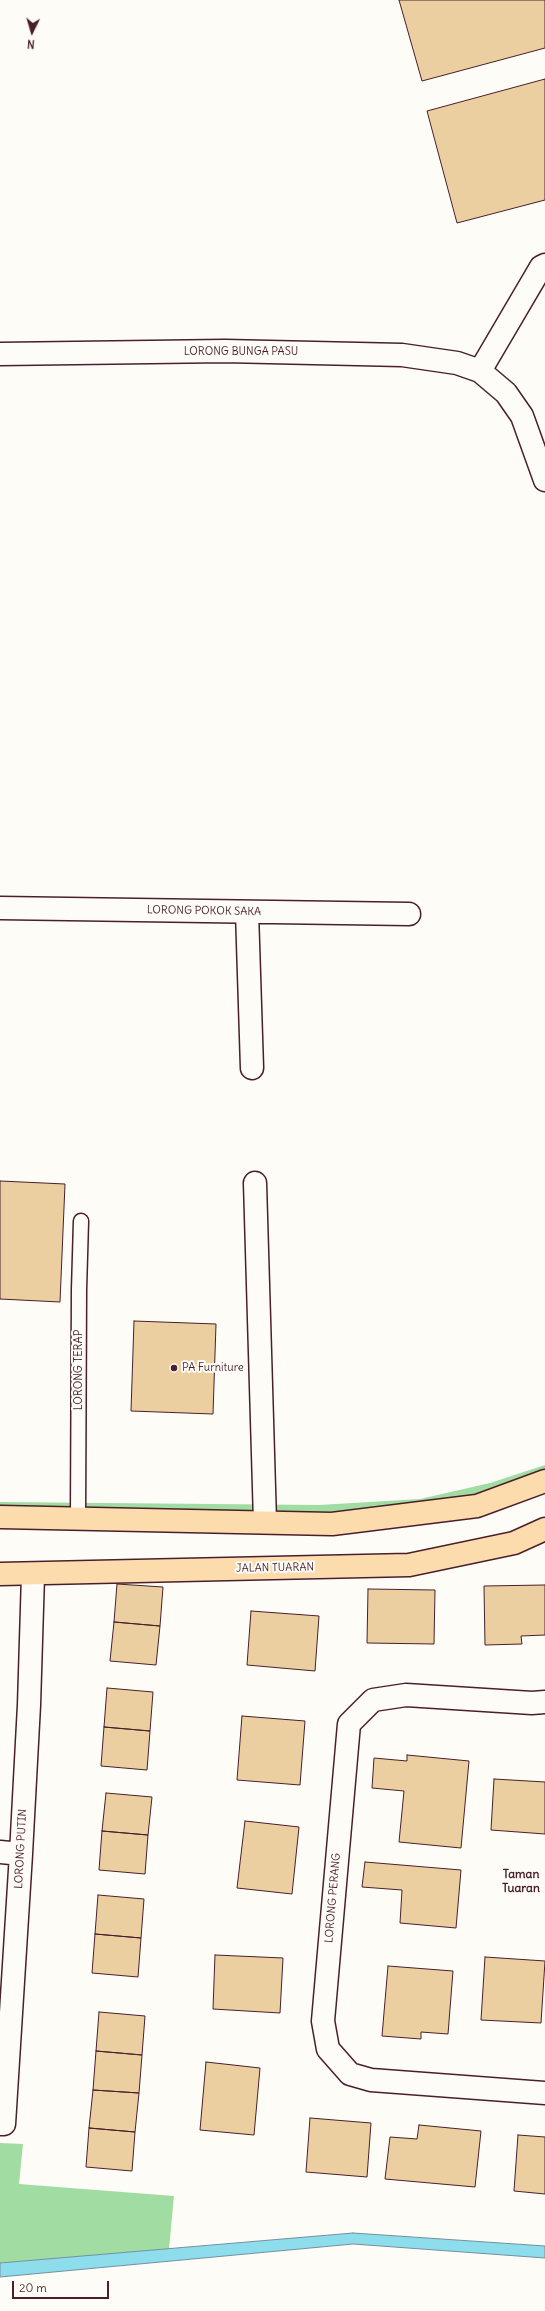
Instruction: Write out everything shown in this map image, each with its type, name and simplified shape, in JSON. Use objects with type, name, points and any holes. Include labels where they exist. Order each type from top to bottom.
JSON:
[{"type":"main road","points":[[0,1518],[332,1524],[477,1506],[545,1481]]},
{"type":"main road","name":"JALAN TUARAN","points":[[0,1574],[409,1565],[514,1543],[545,1529]]},
{"type":"street","points":[[545,264],[541,267],[480,370],[506,393],[522,416],[545,480]]},
{"type":"street","name":"LORONG BUNGA PASU","points":[[0,354],[225,351],[402,355],[457,363],[480,370]]},
{"type":"street","name":"LORONG POKOK SAKA","points":[[0,908],[409,914]]},
{"type":"street","points":[[247,912],[252,1068]]},
{"type":"street","points":[[255,1183],[265,1522]]},
{"type":"street","name":"LORONG PUTIN","points":[[2,2124],[10,1853],[29,1705],[33,1574]]},
{"type":"street","name":"LORONG PERANG","points":[[545,1702],[532,1703],[406,1695],[374,1700],[349,1724],[323,2020],[328,2049],[350,2074],[371,2080],[545,2092]]},
{"type":"lane","name":"LORONG TERAP","points":[[78,1519],[79,1290],[81,1221]]},
{"type":"green space","points":[[545,1465],[545,1474],[493,1493],[316,1519],[0,1510],[0,1502],[319,1505],[420,1499],[490,1483]]},
{"type":"green space","points":[[0,2143],[23,2144],[19,2184],[174,2196],[169,2249],[0,2263]]},
{"type":"water","points":[[353,2233],[545,2246],[545,2258],[353,2244],[0,2277],[0,2263]]},
{"type":"building","points":[[399,0],[545,0],[545,48],[422,81]]},
{"type":"building","points":[[545,79],[545,200],[457,223],[427,111]]},
{"type":"building","points":[[0,1181],[65,1184],[60,1302],[0,1299]]},
{"type":"building","name":"PA Furniture","points":[[134,1321],[216,1324],[213,1414],[131,1411]]},
{"type":"building","points":[[117,1584],[163,1587],[160,1626],[114,1622]]},
{"type":"building","points":[[545,1585],[545,1635],[521,1636],[522,1644],[485,1645],[484,1586]]},
{"type":"building","points":[[368,1589],[435,1590],[434,1644],[367,1643]]},
{"type":"building","points":[[251,1611],[319,1616],[315,1671],[247,1665]]},
{"type":"building","points":[[114,1622],[160,1626],[156,1665],[110,1661]]},
{"type":"building","points":[[107,1688],[153,1692],[150,1731],[104,1727]]},
{"type":"building","points":[[242,1716],[305,1721],[300,1785],[237,1780]]},
{"type":"building","points":[[104,1727],[150,1731],[147,1770],[101,1766]]},
{"type":"building","points":[[407,1755],[469,1761],[461,1848],[399,1842],[404,1791],[372,1788],[374,1758],[407,1761]]},
{"type":"building","points":[[494,1779],[545,1782],[545,1834],[491,1830]]},
{"type":"building","points":[[106,1793],[152,1797],[148,1835],[102,1831]]},
{"type":"building","points":[[245,1821],[299,1827],[292,1894],[237,1888]]},
{"type":"building","points":[[102,1831],[148,1835],[145,1874],[99,1870]]},
{"type":"building","points":[[365,1862],[461,1870],[456,1928],[400,1923],[402,1890],[362,1887]]},
{"type":"building","points":[[98,1895],[144,1899],[141,1938],[95,1934]]},
{"type":"building","points":[[95,1934],[141,1938],[138,1977],[92,1973]]},
{"type":"building","points":[[215,1955],[283,1958],[280,2013],[213,2009]]},
{"type":"building","points":[[485,1957],[545,1961],[541,2023],[481,2020]]},
{"type":"building","points":[[388,1966],[453,1971],[448,2034],[421,2032],[421,2039],[382,2036]]},
{"type":"building","points":[[99,2012],[145,2016],[142,2055],[96,2051]]},
{"type":"building","points":[[96,2051],[142,2055],[139,2093],[93,2090]]},
{"type":"building","points":[[206,2062],[260,2068],[254,2135],[200,2130]]},
{"type":"building","points":[[93,2090],[139,2093],[135,2132],[89,2128]]},
{"type":"building","points":[[310,2118],[371,2123],[367,2177],[306,2172]]},
{"type":"building","points":[[419,2125],[481,2131],[475,2187],[385,2179],[390,2137],[417,2139]]},
{"type":"building","points":[[89,2128],[135,2132],[132,2171],[86,2167]]},
{"type":"building","points":[[518,2135],[545,2137],[545,2194],[514,2191]]},
{"type":"place","name":"PA Furniture","points":[[174,1368]]},
{"type":"district","name":"Taman Tuaran","points":[[521,1882]]}]
